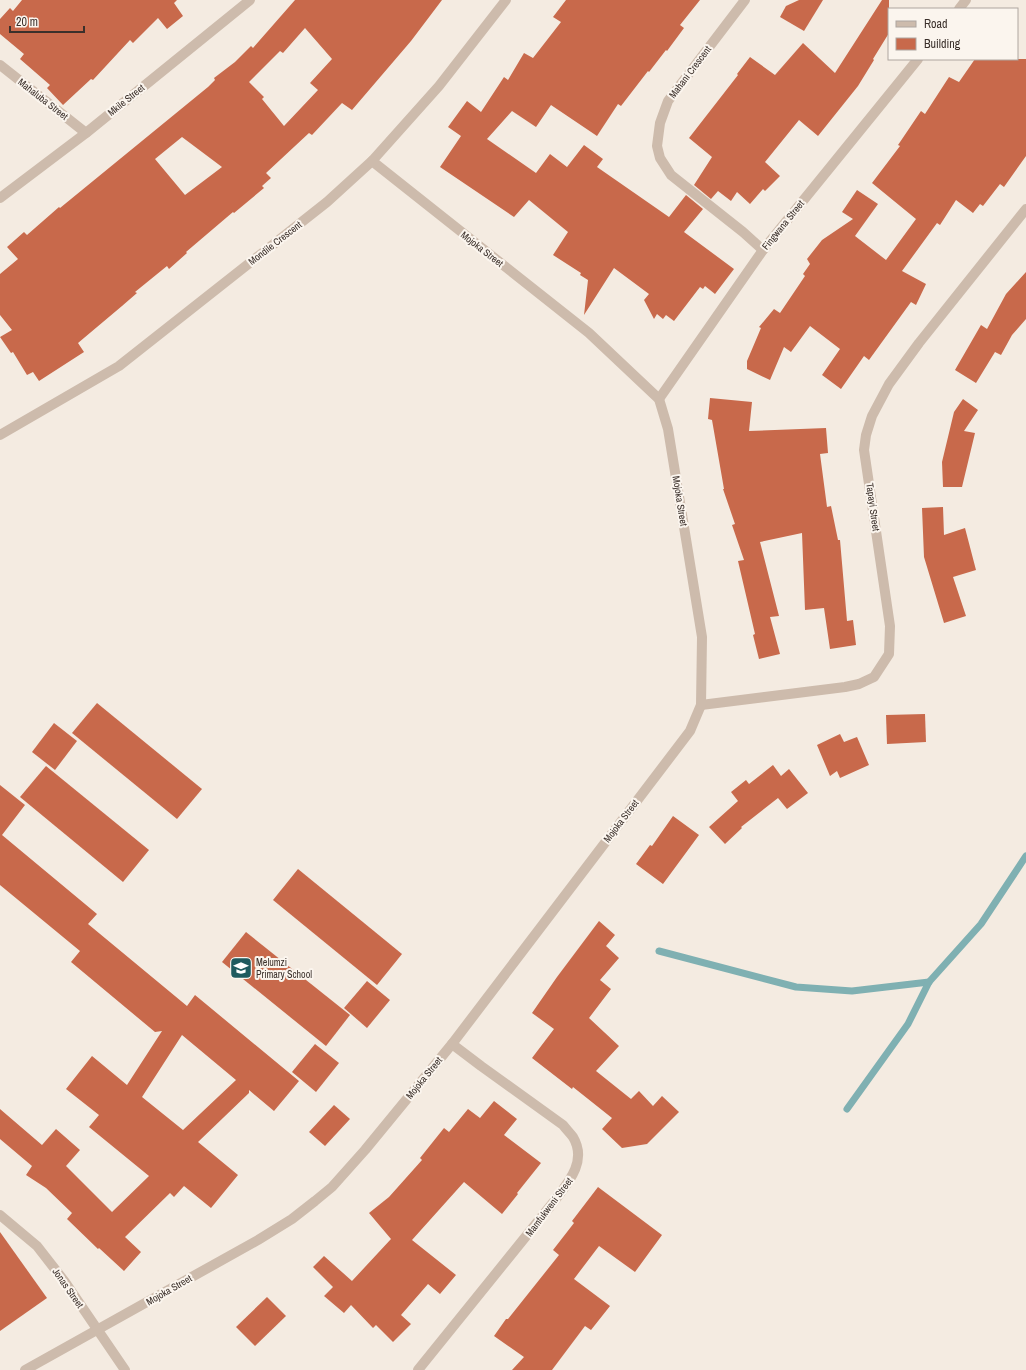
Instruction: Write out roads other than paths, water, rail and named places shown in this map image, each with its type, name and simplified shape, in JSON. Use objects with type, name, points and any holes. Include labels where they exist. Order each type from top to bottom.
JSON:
[{"type":"street","name":"Mkile Street","points":[[0,198],[86,132],[250,0]]},
{"type":"street","name":"Mondile Crescent","points":[[1,432],[119,366],[327,202],[372,161],[439,86],[506,0]]},
{"type":"street","name":"Mahani Crescent","points":[[745,0],[668,101],[660,123],[657,146],[660,158],[671,175],[743,232],[763,250]]},
{"type":"street","points":[[960,8],[966,0]]},
{"type":"street","name":"Fingwana Street","points":[[659,399],[763,250],[917,60]]},
{"type":"street","name":"Mahaluba Street","points":[[0,65],[86,132]]},
{"type":"street","name":"Mojoka Street","points":[[25,1370],[258,1240],[292,1219],[332,1187],[347,1171],[452,1044],[690,731],[701,705],[702,637],[668,429],[659,399],[589,333],[372,161]]},
{"type":"street","name":"Tapayi Street","points":[[701,705],[845,687],[859,684],[874,677],[889,654],[890,626],[864,450],[866,435],[872,416],[889,384],[919,343],[1026,209]]},
{"type":"street","name":"Mamfukweni Street","points":[[418,1370],[572,1178],[579,1157],[572,1137],[563,1125],[480,1066],[452,1044]]},
{"type":"street","name":"Jonas Street","points":[[0,1215],[38,1246],[125,1370]]},
{"type":"waterway","points":[[847,1109],[908,1024],[929,982],[981,924],[1026,856]]},
{"type":"waterway","points":[[659,951],[796,987],[852,991],[929,982]]},
{"type":"place","name":"Melumzi Primary School","points":[[241,968]]}]
